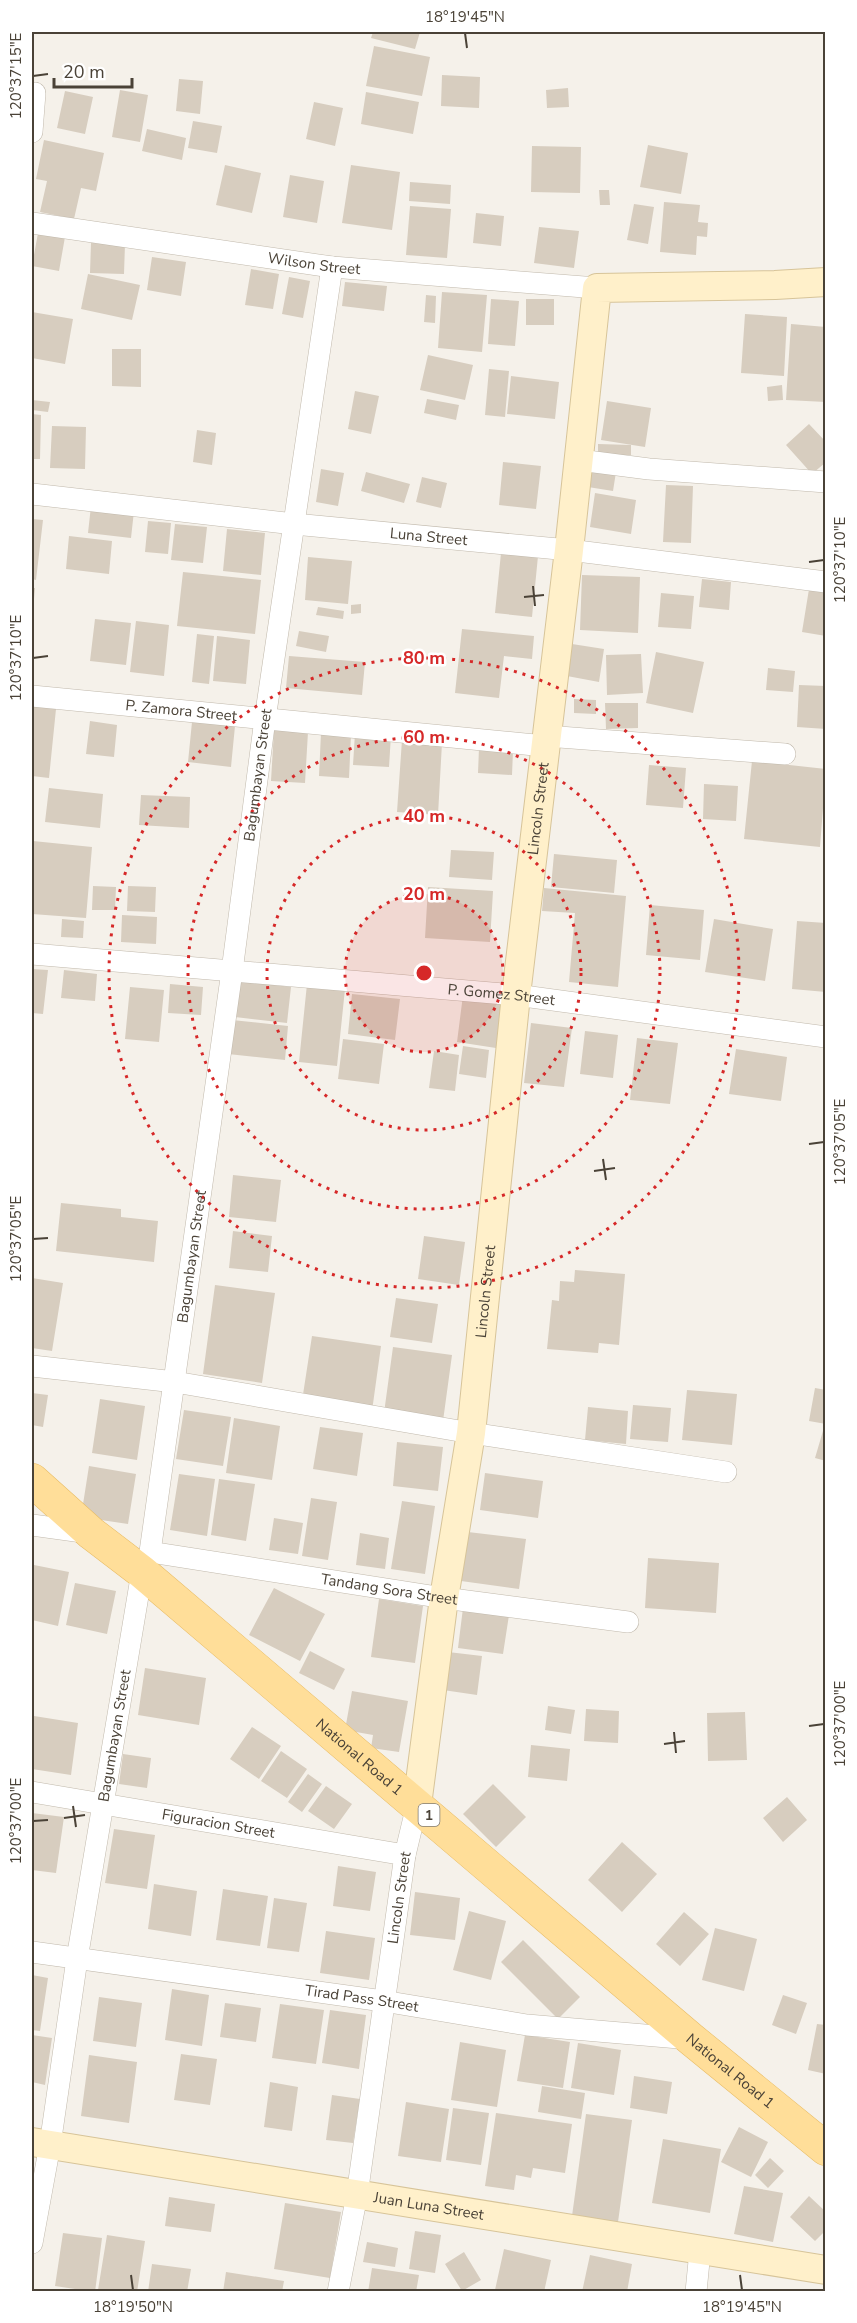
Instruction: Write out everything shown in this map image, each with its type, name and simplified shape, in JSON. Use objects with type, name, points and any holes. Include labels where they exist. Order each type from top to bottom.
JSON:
[{"type":"main road","name":"National Road 1","points":[[32,1480],[90,1533],[146,1562],[417,1805],[691,2039],[825,2149]]},
{"type":"street","points":[[32,132],[35,93]]},
{"type":"street","name":"Wilson Street","points":[[32,223],[332,267],[597,288]]},
{"type":"street","name":"Bagumbayan Street","points":[[32,2243],[41,2144],[77,1959],[175,1382],[265,719],[332,267]]},
{"type":"street","points":[[597,288],[825,282]]},
{"type":"street","name":"Lincoln Street","points":[[338,2292],[357,2195],[383,2001],[405,1855],[417,1805],[444,1598],[471,1433],[516,995],[569,550],[597,288]]},
{"type":"street","points":[[579,460],[649,470],[825,482]]},
{"type":"street","name":"Luna Street","points":[[32,494],[294,524],[569,550],[825,582]]},
{"type":"street","name":"P. Zamora Street","points":[[32,696],[265,719],[546,741],[784,754]]},
{"type":"street","name":"P. Gomez Street","points":[[32,954],[516,995],[825,1037]]},
{"type":"street","points":[[32,1366],[175,1382],[471,1433],[726,1472]]},
{"type":"street","points":[[32,1525],[90,1533]]},
{"type":"street","name":"Tandang Sora Street","points":[[146,1562],[628,1622]]},
{"type":"street","name":"Figuracion Street","points":[[32,1792],[405,1855]]},
{"type":"street","name":"Tirad Pass Street","points":[[32,1952],[383,2001],[527,2025],[691,2039]]},
{"type":"street","name":"Juan Luna Street","points":[[41,2144],[825,2270]]},
{"type":"street","points":[[696,2292],[700,2251]]},
{"type":"building","points":[[373,32],[420,32],[415,49],[371,38]]},
{"type":"building","points":[[374,46],[430,57],[422,96],[366,86]]},
{"type":"building","points":[[442,75],[480,77],[479,108],[441,106]]},
{"type":"building","points":[[179,79],[203,81],[200,114],[176,111]]},
{"type":"building","points":[[568,88],[569,107],[547,108],[546,90]]},
{"type":"building","points":[[120,90],[148,95],[140,142],[112,137]]},
{"type":"building","points":[[65,91],[93,97],[85,134],[57,128]]},
{"type":"building","points":[[366,92],[419,102],[413,134],[361,124]]},
{"type":"building","points":[[314,102],[343,108],[335,146],[306,139]]},
{"type":"building","points":[[193,121],[222,126],[217,153],[188,148]]},
{"type":"building","points":[[147,129],[186,138],[182,160],[142,151]]},
{"type":"building","points":[[44,140],[104,153],[96,191],[81,188],[74,219],[40,212],[47,181],[36,179]]},
{"type":"building","points":[[648,145],[688,153],[681,194],[640,187]]},
{"type":"building","points":[[532,146],[581,147],[580,193],[531,192]]},
{"type":"building","points":[[225,165],[261,173],[252,213],[216,205]]},
{"type":"building","points":[[351,165],[400,172],[392,230],[342,223]]},
{"type":"building","points":[[290,175],[324,181],[317,223],[283,217]]},
{"type":"building","points":[[410,182],[451,185],[450,204],[409,201]]},
{"type":"building","points":[[599,190],[609,190],[610,205],[600,205]]},
{"type":"building","points":[[664,202],[700,205],[698,222],[708,223],[707,237],[697,236],[696,255],[660,252]]},
{"type":"building","points":[[634,204],[654,207],[648,244],[627,240]]},
{"type":"building","points":[[410,206],[451,209],[447,258],[406,255]]},
{"type":"building","points":[[476,213],[504,216],[501,246],[473,243]]},
{"type":"building","points":[[539,227],[579,231],[574,268],[534,263]]},
{"type":"building","points":[[38,233],[65,237],[59,271],[32,266]]},
{"type":"building","points":[[91,243],[125,244],[124,274],[90,273]]},
{"type":"building","points":[[152,257],[186,262],[181,296],[147,290]]},
{"type":"building","points":[[251,269],[279,274],[273,309],[245,305]]},
{"type":"building","points":[[88,274],[140,285],[132,320],[81,309]]},
{"type":"building","points":[[289,277],[310,281],[303,318],[282,314]]},
{"type":"building","points":[[345,282],[387,286],[384,311],[342,306]]},
{"type":"building","points":[[442,292],[487,295],[482,352],[438,348]]},
{"type":"building","points":[[426,295],[436,296],[435,323],[424,322]]},
{"type":"building","points":[[491,299],[519,301],[515,346],[488,344]]},
{"type":"building","points":[[526,299],[554,299],[554,325],[526,325]]},
{"type":"building","points":[[32,312],[73,319],[65,364],[32,358]]},
{"type":"building","points":[[745,314],[787,317],[784,376],[741,373]]},
{"type":"building","points":[[791,324],[826,327],[826,402],[786,400]]},
{"type":"building","points":[[112,349],[141,349],[141,387],[112,386]]},
{"type":"building","points":[[428,355],[473,365],[465,400],[420,390]]},
{"type":"building","points":[[489,369],[509,371],[505,417],[485,415]]},
{"type":"building","points":[[511,376],[559,382],[555,419],[507,414]]},
{"type":"building","points":[[782,385],[783,400],[768,401],[767,387]]},
{"type":"building","points":[[355,391],[379,396],[371,434],[348,429]]},
{"type":"building","points":[[427,399],[459,405],[456,420],[424,413]]},
{"type":"building","points":[[32,400],[50,402],[48,412],[32,410]]},
{"type":"building","points":[[607,401],[651,408],[645,447],[601,440]]},
{"type":"building","points":[[32,414],[41,415],[40,459],[32,459]]},
{"type":"building","points":[[809,424],[826,442],[826,462],[812,474],[786,445]]},
{"type":"building","points":[[52,426],[86,427],[85,469],[50,468]]},
{"type":"building","points":[[197,430],[216,433],[212,465],[193,462]]},
{"type":"building","points":[[598,444],[631,445],[631,455],[598,455]]},
{"type":"building","points":[[503,462],[541,466],[536,509],[499,505]]},
{"type":"building","points":[[321,469],[344,473],[338,506],[316,502]]},
{"type":"building","points":[[592,469],[616,472],[613,491],[588,487]]},
{"type":"building","points":[[366,472],[410,484],[404,503],[361,491]]},
{"type":"building","points":[[422,477],[447,483],[441,508],[416,502]]},
{"type":"building","points":[[666,485],[693,486],[691,543],[663,542]]},
{"type":"building","points":[[595,493],[636,500],[631,534],[590,527]]},
{"type":"building","points":[[91,506],[134,511],[131,538],[88,533]]},
{"type":"building","points":[[32,519],[43,520],[36,580],[32,579]]},
{"type":"building","points":[[148,521],[171,523],[168,554],[145,552]]},
{"type":"building","points":[[175,524],[207,527],[203,563],[171,560]]},
{"type":"building","points":[[227,529],[265,533],[261,575],[223,571]]},
{"type":"building","points":[[69,536],[112,541],[109,574],[66,569]]},
{"type":"building","points":[[501,553],[538,556],[532,617],[495,613]]},
{"type":"building","points":[[308,557],[352,561],[348,604],[305,600]]},
{"type":"building","points":[[183,572],[261,580],[255,634],[177,626]]},
{"type":"building","points":[[582,575],[640,577],[638,633],[580,630]]},
{"type":"building","points":[[702,579],[731,582],[729,610],[699,607]]},
{"type":"building","points":[[32,588],[35,588],[33,610],[32,610]]},
{"type":"building","points":[[809,589],[826,592],[826,636],[802,632]]},
{"type":"building","points":[[661,593],[694,596],[691,629],[658,627]]},
{"type":"building","points":[[361,604],[361,613],[351,614],[351,605]]},
{"type":"building","points":[[318,607],[344,611],[343,619],[316,615]]},
{"type":"building","points":[[95,619],[131,623],[126,665],[90,661]]},
{"type":"building","points":[[136,621],[169,625],[164,676],[130,672]]},
{"type":"building","points":[[462,629],[534,636],[532,659],[504,656],[499,698],[455,693]]},
{"type":"building","points":[[299,631],[329,636],[326,652],[296,646]]},
{"type":"building","points":[[197,634],[214,636],[209,684],[192,682]]},
{"type":"building","points":[[217,636],[250,640],[246,684],[213,681]]},
{"type":"building","points":[[572,644],[604,649],[599,682],[567,676]]},
{"type":"building","points":[[656,652],[704,662],[693,713],[646,703]]},
{"type":"building","points":[[641,654],[643,693],[607,695],[606,655]]},
{"type":"building","points":[[289,656],[365,662],[362,695],[286,688]]},
{"type":"building","points":[[768,668],[795,671],[793,692],[766,690]]},
{"type":"building","points":[[799,685],[826,686],[826,729],[797,727]]},
{"type":"building","points":[[574,699],[596,700],[596,714],[574,713]]},
{"type":"building","points":[[605,703],[638,703],[638,728],[606,729]]},
{"type":"building","points":[[32,706],[56,709],[49,778],[32,776]]},
{"type":"building","points":[[90,721],[117,725],[114,757],[86,754]]},
{"type":"building","points":[[192,722],[235,726],[231,767],[188,762]]},
{"type":"building","points":[[274,730],[308,732],[305,783],[271,781]]},
{"type":"building","points":[[321,733],[351,735],[349,778],[319,776]]},
{"type":"building","points":[[355,733],[391,735],[389,767],[353,765]]},
{"type":"building","points":[[402,740],[442,743],[438,815],[397,812]]},
{"type":"building","points":[[479,748],[513,751],[512,775],[478,773]]},
{"type":"building","points":[[752,761],[826,769],[820,847],[744,839]]},
{"type":"building","points":[[649,765],[686,768],[683,808],[646,805]]},
{"type":"building","points":[[704,784],[738,786],[736,821],[703,819]]},
{"type":"building","points":[[49,788],[103,794],[100,828],[45,822]]},
{"type":"building","points":[[141,795],[190,797],[189,828],[139,825]]},
{"type":"building","points":[[33,841],[92,847],[86,918],[32,914]]},
{"type":"building","points":[[451,850],[494,852],[492,880],[449,877]]},
{"type":"building","points":[[554,854],[617,860],[614,893],[551,887]]},
{"type":"building","points":[[93,886],[116,887],[115,910],[92,910]]},
{"type":"building","points":[[128,886],[156,887],[155,912],[127,911]]},
{"type":"building","points":[[428,887],[493,891],[490,942],[425,938]]},
{"type":"building","points":[[544,888],[626,896],[618,987],[569,982],[575,913],[542,911]]},
{"type":"building","points":[[650,905],[704,910],[700,960],[646,955]]},
{"type":"building","points":[[122,915],[157,917],[156,944],[121,942]]},
{"type":"building","points":[[62,919],[84,921],[83,938],[61,937]]},
{"type":"building","points":[[714,919],[773,929],[765,981],[705,972]]},
{"type":"building","points":[[797,921],[826,923],[826,992],[792,989]]},
{"type":"building","points":[[32,969],[48,970],[43,1014],[32,1013]]},
{"type":"building","points":[[64,970],[97,974],[95,1001],[61,998]]},
{"type":"building","points":[[239,981],[291,987],[287,1023],[235,1017]]},
{"type":"building","points":[[170,984],[203,987],[201,1015],[168,1013]]},
{"type":"building","points":[[307,984],[345,989],[337,1066],[299,1062]]},
{"type":"building","points":[[130,987],[164,990],[159,1042],[125,1039]]},
{"type":"building","points":[[352,994],[400,999],[395,1040],[348,1034]]},
{"type":"building","points":[[463,995],[502,1000],[496,1048],[457,1042]]},
{"type":"building","points":[[232,1020],[288,1026],[285,1060],[228,1054]]},
{"type":"building","points":[[531,1023],[572,1028],[564,1087],[524,1083]]},
{"type":"building","points":[[585,1031],[618,1035],[613,1078],[580,1074]]},
{"type":"building","points":[[637,1038],[678,1043],[670,1104],[630,1100]]},
{"type":"building","points":[[343,1039],[384,1044],[379,1084],[338,1079]]},
{"type":"building","points":[[463,1046],[489,1050],[486,1078],[459,1074]]},
{"type":"building","points":[[736,1049],[787,1057],[781,1101],[729,1094]]},
{"type":"building","points":[[434,1051],[459,1055],[455,1091],[429,1088]]},
{"type":"building","points":[[233,1175],[281,1180],[276,1222],[229,1217]]},
{"type":"building","points":[[61,1203],[121,1209],[121,1217],[158,1221],[154,1262],[56,1251]]},
{"type":"building","points":[[233,1231],[272,1236],[268,1272],[229,1268]]},
{"type":"building","points":[[424,1236],[465,1242],[459,1285],[418,1279]]},
{"type":"building","points":[[575,1270],[625,1274],[619,1345],[599,1343],[598,1353],[547,1349],[552,1300],[559,1301],[560,1281],[574,1282]]},
{"type":"building","points":[[32,1278],[63,1283],[52,1351],[32,1348]]},
{"type":"building","points":[[215,1285],[275,1293],[262,1383],[203,1374]]},
{"type":"building","points":[[396,1298],[438,1304],[432,1343],[390,1337]]},
{"type":"building","points":[[312,1336],[381,1346],[372,1411],[302,1401]]},
{"type":"building","points":[[393,1347],[452,1355],[443,1421],[384,1413]]},
{"type":"building","points":[[815,1388],[826,1390],[826,1424],[809,1421]]},
{"type":"building","points":[[687,1390],[737,1394],[732,1445],[682,1440]]},
{"type":"building","points":[[32,1393],[48,1395],[43,1427],[32,1425]]},
{"type":"building","points":[[100,1399],[145,1406],[137,1460],[92,1453]]},
{"type":"building","points":[[633,1405],[671,1408],[668,1442],[630,1439]]},
{"type":"building","points":[[588,1407],[628,1411],[626,1444],[585,1440]]},
{"type":"building","points":[[184,1410],[231,1417],[223,1466],[176,1459]]},
{"type":"building","points":[[234,1418],[280,1426],[272,1480],[226,1473]]},
{"type":"building","points":[[826,1424],[826,1461],[815,1458]]},
{"type":"building","points":[[320,1427],[363,1433],[357,1476],[313,1469]]},
{"type":"building","points":[[397,1442],[443,1447],[438,1491],[393,1486]]},
{"type":"building","points":[[89,1466],[136,1474],[128,1524],[81,1517]]},
{"type":"building","points":[[485,1473],[543,1481],[538,1518],[480,1510]]},
{"type":"building","points":[[179,1474],[215,1479],[207,1536],[170,1530]]},
{"type":"building","points":[[219,1479],[255,1484],[246,1541],[211,1535]]},
{"type":"building","points":[[311,1498],[337,1502],[328,1560],[302,1556]]},
{"type":"building","points":[[402,1501],[435,1506],[425,1574],[391,1569]]},
{"type":"building","points":[[274,1518],[303,1523],[298,1554],[269,1550]]},
{"type":"building","points":[[468,1532],[526,1539],[519,1589],[461,1581]]},
{"type":"building","points":[[360,1533],[389,1538],[385,1569],[356,1565]]},
{"type":"building","points":[[648,1558],[719,1563],[716,1613],[645,1608]]},
{"type":"building","points":[[34,1565],[69,1572],[58,1626],[32,1620]]},
{"type":"building","points":[[75,1583],[116,1591],[107,1634],[66,1625]]},
{"type":"building","points":[[274,1588],[325,1614],[300,1661],[249,1635]]},
{"type":"building","points":[[379,1599],[423,1606],[415,1663],[371,1657]]},
{"type":"building","points":[[463,1608],[509,1615],[503,1654],[458,1648]]},
{"type":"building","points":[[310,1651],[345,1669],[334,1690],[299,1673]]},
{"type":"building","points":[[448,1652],[482,1656],[477,1695],[443,1690]]},
{"type":"building","points":[[145,1668],[206,1678],[199,1725],[138,1715]]},
{"type":"building","points":[[352,1691],[408,1701],[399,1752],[371,1748],[373,1735],[345,1730]]},
{"type":"building","points":[[548,1706],[575,1710],[571,1734],[545,1730]]},
{"type":"building","points":[[586,1709],[619,1711],[618,1743],[584,1741]]},
{"type":"building","points":[[745,1712],[747,1760],[708,1761],[707,1713]]},
{"type":"building","points":[[34,1716],[78,1723],[71,1775],[32,1769]]},
{"type":"building","points":[[252,1727],[281,1746],[259,1779],[230,1759]]},
{"type":"building","points":[[531,1745],[570,1749],[567,1781],[528,1777]]},
{"type":"building","points":[[281,1751],[307,1769],[287,1798],[261,1781]]},
{"type":"building","points":[[123,1754],[151,1758],[147,1788],[119,1784]]},
{"type":"building","points":[[308,1774],[322,1784],[302,1812],[288,1802]]},
{"type":"building","points":[[493,1784],[526,1817],[496,1847],[463,1814]]},
{"type":"building","points":[[326,1786],[352,1804],[334,1829],[308,1811]]},
{"type":"building","points":[[787,1797],[807,1820],[783,1842],[763,1818]]},
{"type":"building","points":[[32,1813],[64,1817],[56,1873],[32,1870]]},
{"type":"building","points":[[114,1829],[155,1835],[147,1889],[105,1883]]},
{"type":"building","points":[[622,1842],[657,1874],[622,1912],[588,1880]]},
{"type":"building","points":[[338,1866],[376,1872],[370,1911],[333,1906]]},
{"type":"building","points":[[154,1884],[197,1891],[191,1936],[148,1929]]},
{"type":"building","points":[[223,1889],[268,1896],[260,1946],[216,1940]]},
{"type":"building","points":[[415,1892],[460,1898],[455,1940],[410,1935]]},
{"type":"building","points":[[274,1898],[307,1903],[299,1952],[267,1948]]},
{"type":"building","points":[[469,1911],[506,1921],[491,1980],[453,1970]]},
{"type":"building","points":[[684,1912],[709,1934],[680,1966],[656,1944]]},
{"type":"building","points":[[715,1928],[757,1939],[744,1991],[702,1980]]},
{"type":"building","points":[[326,1931],[375,1938],[369,1980],[320,1973]]},
{"type":"building","points":[[523,1940],[580,1997],[558,2019],[501,1962]]},
{"type":"building","points":[[32,1975],[48,1978],[40,2031],[32,2030]]},
{"type":"building","points":[[172,1989],[209,1995],[202,2046],[165,2040]]},
{"type":"building","points":[[783,1995],[807,2003],[796,2034],[772,2025]]},
{"type":"building","points":[[99,1997],[142,2003],[136,2047],[93,2041]]},
{"type":"building","points":[[225,2003],[261,2008],[256,2042],[220,2037]]},
{"type":"building","points":[[280,2004],[324,2010],[316,2064],[272,2058]]},
{"type":"building","points":[[330,2010],[366,2015],[359,2069],[322,2063]]},
{"type":"building","points":[[817,2024],[826,2025],[826,2074],[808,2070]]},
{"type":"building","points":[[32,2035],[52,2038],[45,2085],[32,2082]]},
{"type":"building","points":[[525,2035],[570,2042],[563,2088],[517,2081]]},
{"type":"building","points":[[460,2042],[506,2050],[497,2107],[451,2100]]},
{"type":"building","points":[[578,2043],[621,2050],[614,2095],[571,2088]]},
{"type":"building","points":[[181,2054],[217,2059],[210,2105],[174,2100]]},
{"type":"building","points":[[89,2055],[137,2062],[129,2123],[81,2116]]},
{"type":"building","points":[[634,2076],[672,2082],[667,2114],[630,2108]]},
{"type":"building","points":[[270,2082],[298,2087],[292,2131],[264,2127]]},
{"type":"building","points":[[542,2086],[585,2093],[581,2119],[538,2112]]},
{"type":"building","points":[[332,2095],[360,2099],[353,2143],[326,2140]]},
{"type":"building","points":[[406,2102],[449,2109],[441,2162],[398,2156]]},
{"type":"building","points":[[453,2108],[489,2113],[481,2165],[446,2160]]},
{"type":"building","points":[[496,2113],[572,2124],[565,2173],[533,2168],[531,2178],[516,2175],[514,2190],[485,2186]]},
{"type":"building","points":[[586,2114],[632,2120],[618,2222],[572,2216]]},
{"type":"building","points":[[739,2127],[768,2142],[751,2177],[721,2162]]},
{"type":"building","points":[[663,2139],[721,2149],[710,2213],[652,2203]]},
{"type":"building","points":[[770,2158],[784,2171],[768,2188],[755,2175]]},
{"type":"building","points":[[744,2186],[783,2193],[773,2242],[734,2234]]},
{"type":"building","points":[[809,2196],[826,2212],[826,2230],[815,2241],[790,2217]]},
{"type":"building","points":[[169,2197],[215,2204],[211,2232],[165,2226]]},
{"type":"building","points":[[285,2203],[341,2212],[330,2278],[274,2269]]},
{"type":"building","points":[[415,2231],[441,2235],[435,2273],[409,2269]]},
{"type":"building","points":[[63,2233],[102,2238],[95,2292],[55,2286]]},
{"type":"building","points":[[107,2235],[145,2241],[137,2292],[98,2290]]},
{"type":"building","points":[[367,2242],[398,2248],[395,2267],[363,2262]]},
{"type":"building","points":[[504,2249],[551,2260],[544,2292],[495,2290]]},
{"type":"building","points":[[464,2252],[481,2280],[462,2291],[445,2264]]},
{"type":"building","points":[[590,2255],[632,2264],[627,2292],[612,2289],[611,2292],[582,2292]]},
{"type":"building","points":[[152,2264],[191,2269],[187,2292],[148,2292]]},
{"type":"building","points":[[372,2268],[419,2275],[416,2292],[368,2292]]},
{"type":"building","points":[[226,2272],[284,2281],[282,2292],[223,2292]]}]
